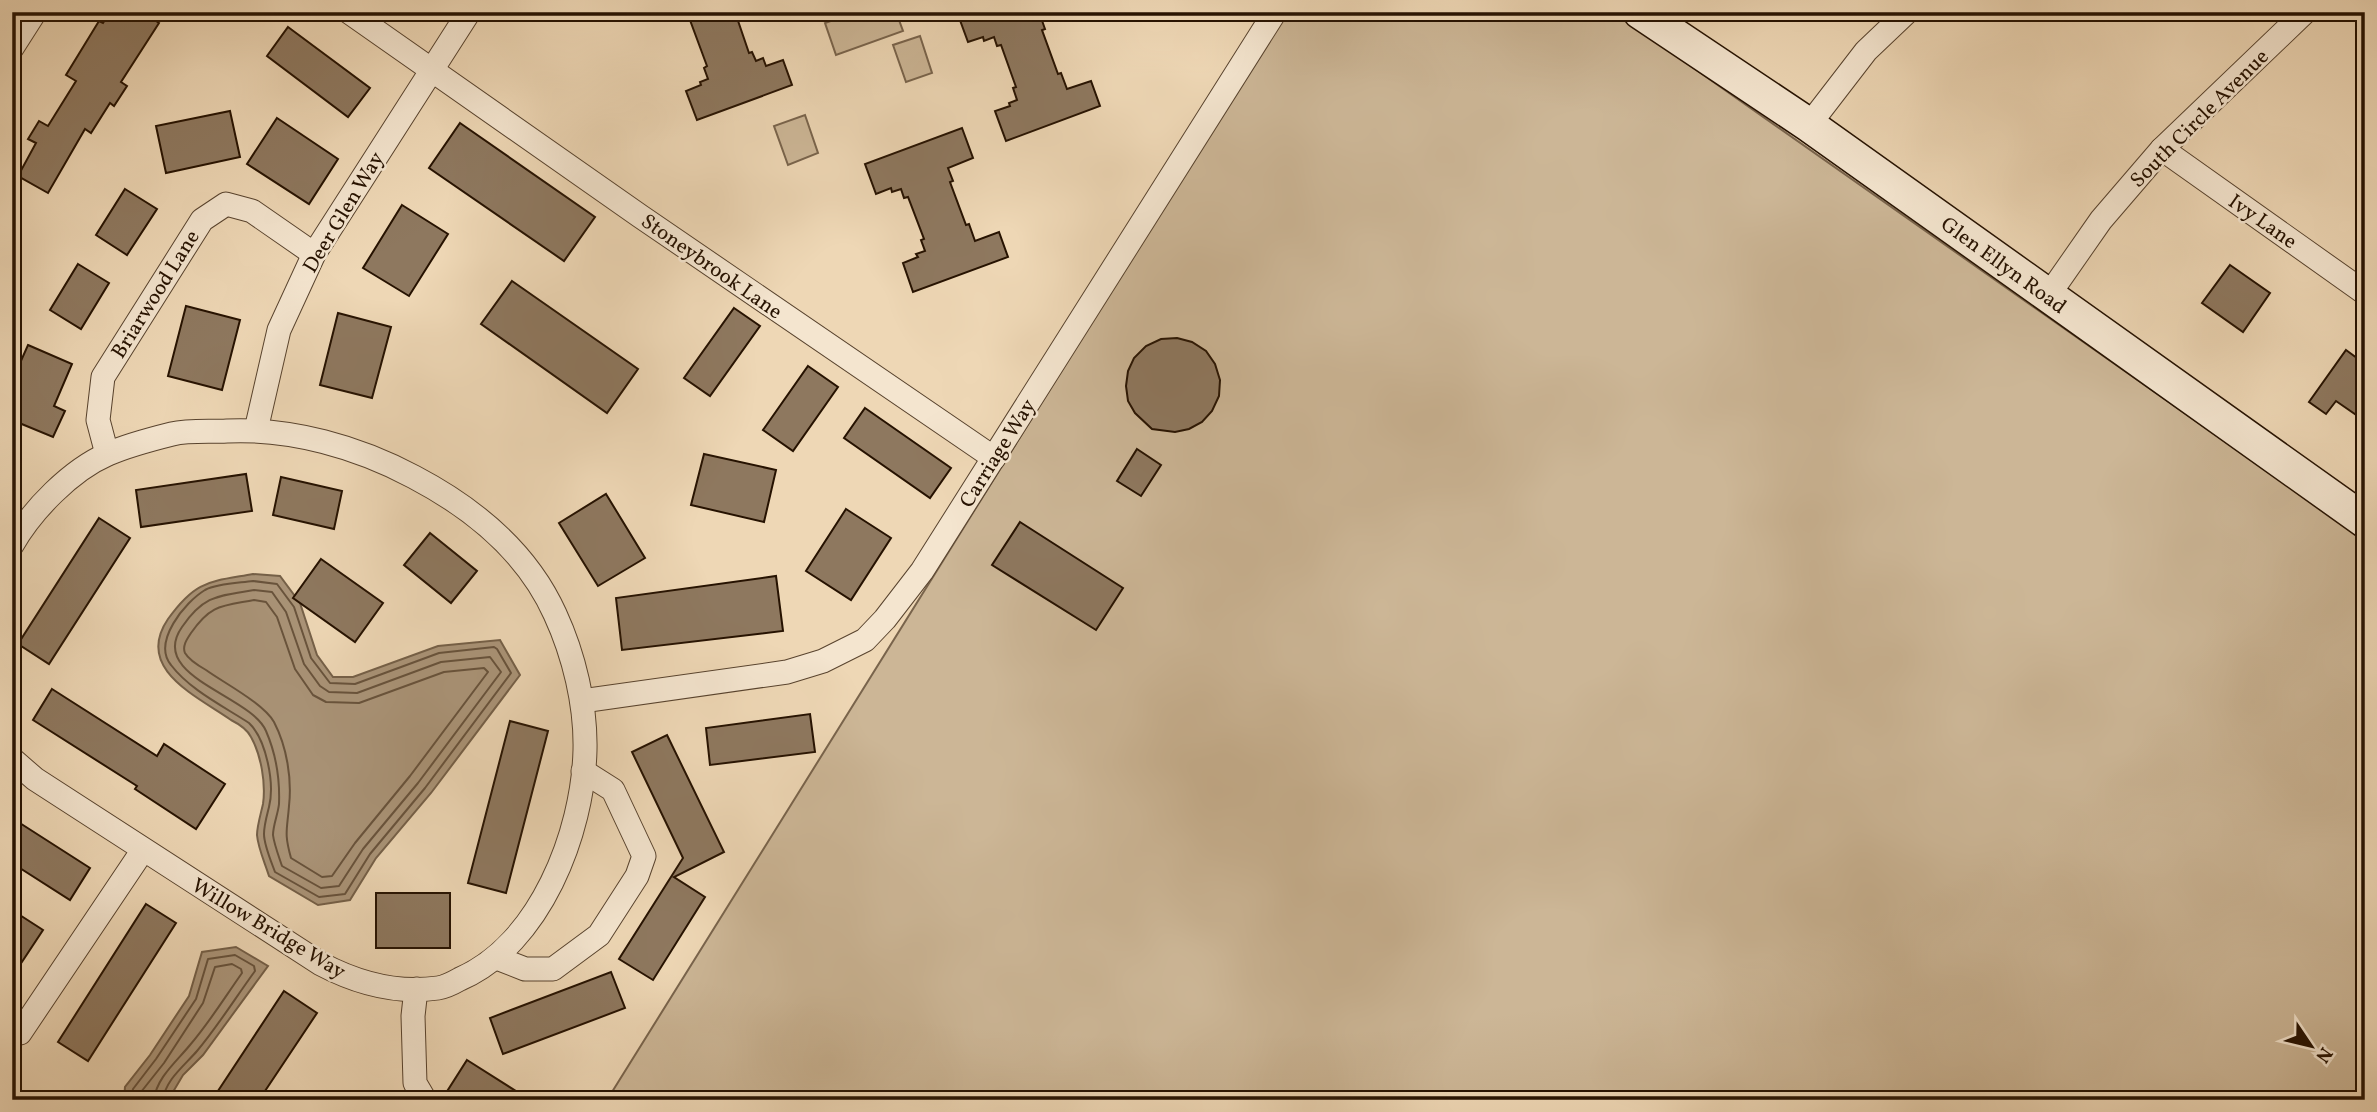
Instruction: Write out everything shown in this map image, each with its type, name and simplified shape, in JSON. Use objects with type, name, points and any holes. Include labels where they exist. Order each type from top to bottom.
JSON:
[{"type":"street","points":[[12,48],[34,12]]},
{"type":"street","name":"Stoneybrook Lane","points":[[349,12],[993,458]]},
{"type":"street","name":"Deer Glen Way","points":[[256,430],[279,330],[314,254],[469,12]]},
{"type":"street","name":"Carriage Way","points":[[582,701],[787,672],[823,661],[864,640],[904,597],[1275,12]]},
{"type":"street","name":"Glen Ellyn Road","points":[[1640,12],[1809,125],[2365,521]]},
{"type":"street","points":[[1809,125],[1866,51],[1907,12]]},
{"type":"street","name":"South Circle Avenue","points":[[2048,296],[2101,220],[2162,149],[2305,12]]},
{"type":"street","name":"Ivy Lane","points":[[2162,149],[2365,293]]},
{"type":"street","name":"Briarwood Lane","points":[[107,454],[97,420],[103,377],[202,220],[226,204],[252,211],[314,254]]},
{"type":"street","name":"Willow Bridge Way","points":[[12,545],[53,493],[78,473],[107,454],[175,433],[256,430],[332,444],[388,463],[447,494],[493,530],[526,565],[554,611],[564,636],[582,701],[585,750],[580,798],[568,846],[547,892],[514,941],[497,958],[471,975],[440,988],[416,989],[384,988],[346,977],[321,964],[35,779],[12,759]]},
{"type":"street","points":[[497,958],[525,969],[553,969],[599,935],[637,876],[644,856],[613,790],[583,771]]},
{"type":"street","points":[[20,1034],[143,850]]},
{"type":"street","points":[[416,989],[413,1016],[415,1083],[425,1100]]},
{"type":"shaded area","points":[[856,12],[896,12],[903,31],[836,55],[825,23]]},
{"type":"shaded area","points":[[1285,12],[1614,12],[2365,540],[2365,1100],[607,1100]]},
{"type":"shaded area","points":[[920,36],[932,73],[906,82],[893,45]]},
{"type":"shaded area","points":[[805,115],[818,153],[788,165],[774,126]]},
{"type":"water","points":[[253,574],[280,576],[300,603],[317,655],[333,677],[353,677],[438,646],[500,640],[520,675],[431,793],[376,858],[350,900],[318,905],[269,876],[257,835],[264,796],[263,778],[258,752],[251,737],[243,727],[187,691],[174,679],[164,667],[159,652],[160,637],[168,619],[187,597],[214,581]]},
{"type":"water","points":[[236,947],[268,966],[203,1055],[183,1075],[170,1097],[164,1100],[124,1100],[125,1087],[189,996],[202,952]]},
{"type":"building","points":[[110,12],[143,12],[159,23],[121,82],[127,86],[114,106],[110,103],[91,133],[85,129],[48,193],[18,176],[36,143],[28,139],[39,121],[48,126],[76,81],[66,75],[99,21],[103,23]]},
{"type":"building","points":[[687,12],[735,12],[749,53],[752,52],[756,61],[763,58],[766,66],[783,60],[792,85],[697,120],[686,91],[708,79],[704,68],[707,66]]},
{"type":"building","points":[[957,12],[1039,12],[1045,29],[1042,30],[1058,74],[1061,73],[1067,89],[1091,81],[1100,106],[1006,141],[995,111],[1010,106],[1009,103],[1017,100],[1013,88],[1016,87],[1001,45],[997,46],[994,37],[968,42]]},
{"type":"building","points":[[288,27],[370,88],[348,117],[267,56]]},
{"type":"building","points":[[230,111],[240,157],[166,173],[156,126]]},
{"type":"building","points":[[277,118],[338,159],[309,204],[247,164]]},
{"type":"building","points":[[460,123],[595,217],[564,261],[429,168]]},
{"type":"building","points":[[962,128],[973,158],[948,168],[953,181],[950,182],[975,241],[999,232],[1008,257],[913,292],[903,263],[925,251],[921,240],[924,239],[908,197],[904,198],[901,189],[892,192],[891,188],[876,194],[865,164]]},
{"type":"building","points":[[125,189],[157,209],[127,255],[96,235]]},
{"type":"building","points":[[402,205],[448,234],[409,296],[363,268]]},
{"type":"building","points":[[78,264],[109,283],[81,329],[50,310]]},
{"type":"building","points":[[2230,265],[2270,293],[2243,332],[2202,303]]},
{"type":"building","points":[[512,281],[638,369],[607,413],[481,324]]},
{"type":"building","points":[[186,306],[240,320],[222,390],[168,376]]},
{"type":"building","points":[[734,308],[760,326],[710,396],[684,378]]},
{"type":"building","points":[[338,313],[391,327],[372,398],[320,385]]},
{"type":"building","points":[[1177,338],[1192,342],[1206,351],[1215,364],[1220,380],[1219,396],[1212,411],[1202,422],[1189,429],[1175,432],[1152,429],[1135,413],[1128,401],[1128,371],[1134,358],[1146,346],[1161,339]]},
{"type":"building","points":[[28,345],[72,364],[54,406],[65,411],[53,437],[12,420],[12,381]]},
{"type":"building","points":[[2346,350],[2365,364],[2365,421],[2336,401],[2326,414],[2309,402]]},
{"type":"building","points":[[808,366],[838,387],[793,451],[763,430]]},
{"type":"building","points":[[865,408],[951,468],[930,498],[844,438]]},
{"type":"building","points":[[1137,449],[1161,465],[1141,496],[1117,481]]},
{"type":"building","points":[[704,454],[776,470],[764,522],[691,505]]},
{"type":"building","points":[[246,474],[252,511],[141,527],[136,490]]},
{"type":"building","points":[[281,477],[342,491],[334,529],[273,515]]},
{"type":"building","points":[[606,494],[645,558],[598,586],[559,523]]},
{"type":"building","points":[[846,509],[891,538],[851,600],[806,571]]},
{"type":"building","points":[[99,518],[130,538],[49,664],[18,644]]},
{"type":"building","points":[[1020,522],[1123,588],[1096,630],[992,565]]},
{"type":"building","points":[[430,533],[477,571],[451,603],[404,565]]},
{"type":"building","points":[[321,559],[383,603],[355,642],[293,598]]},
{"type":"building","points":[[776,576],[783,631],[622,650],[616,598]]},
{"type":"building","points":[[52,689],[157,756],[164,744],[225,784],[196,829],[135,789],[137,786],[33,720]]},
{"type":"building","points":[[810,714],[815,752],[710,765],[706,728]]},
{"type":"building","points":[[510,721],[548,731],[506,893],[468,883]]},
{"type":"building","points":[[667,735],[724,852],[674,877],[705,897],[653,980],[619,959],[683,858],[632,752]]},
{"type":"building","points":[[12,818],[90,868],[70,900],[12,863]]},
{"type":"building","points":[[376,893],[450,893],[450,948],[376,948]]},
{"type":"building","points":[[146,904],[176,923],[88,1061],[58,1042]]},
{"type":"building","points":[[12,910],[43,930],[12,977]]},
{"type":"building","points":[[611,972],[625,1008],[503,1054],[490,1018]]},
{"type":"building","points":[[284,991],[317,1013],[259,1100],[212,1100]]},
{"type":"building","points":[[467,1060],[530,1100],[458,1100],[446,1093]]}]
